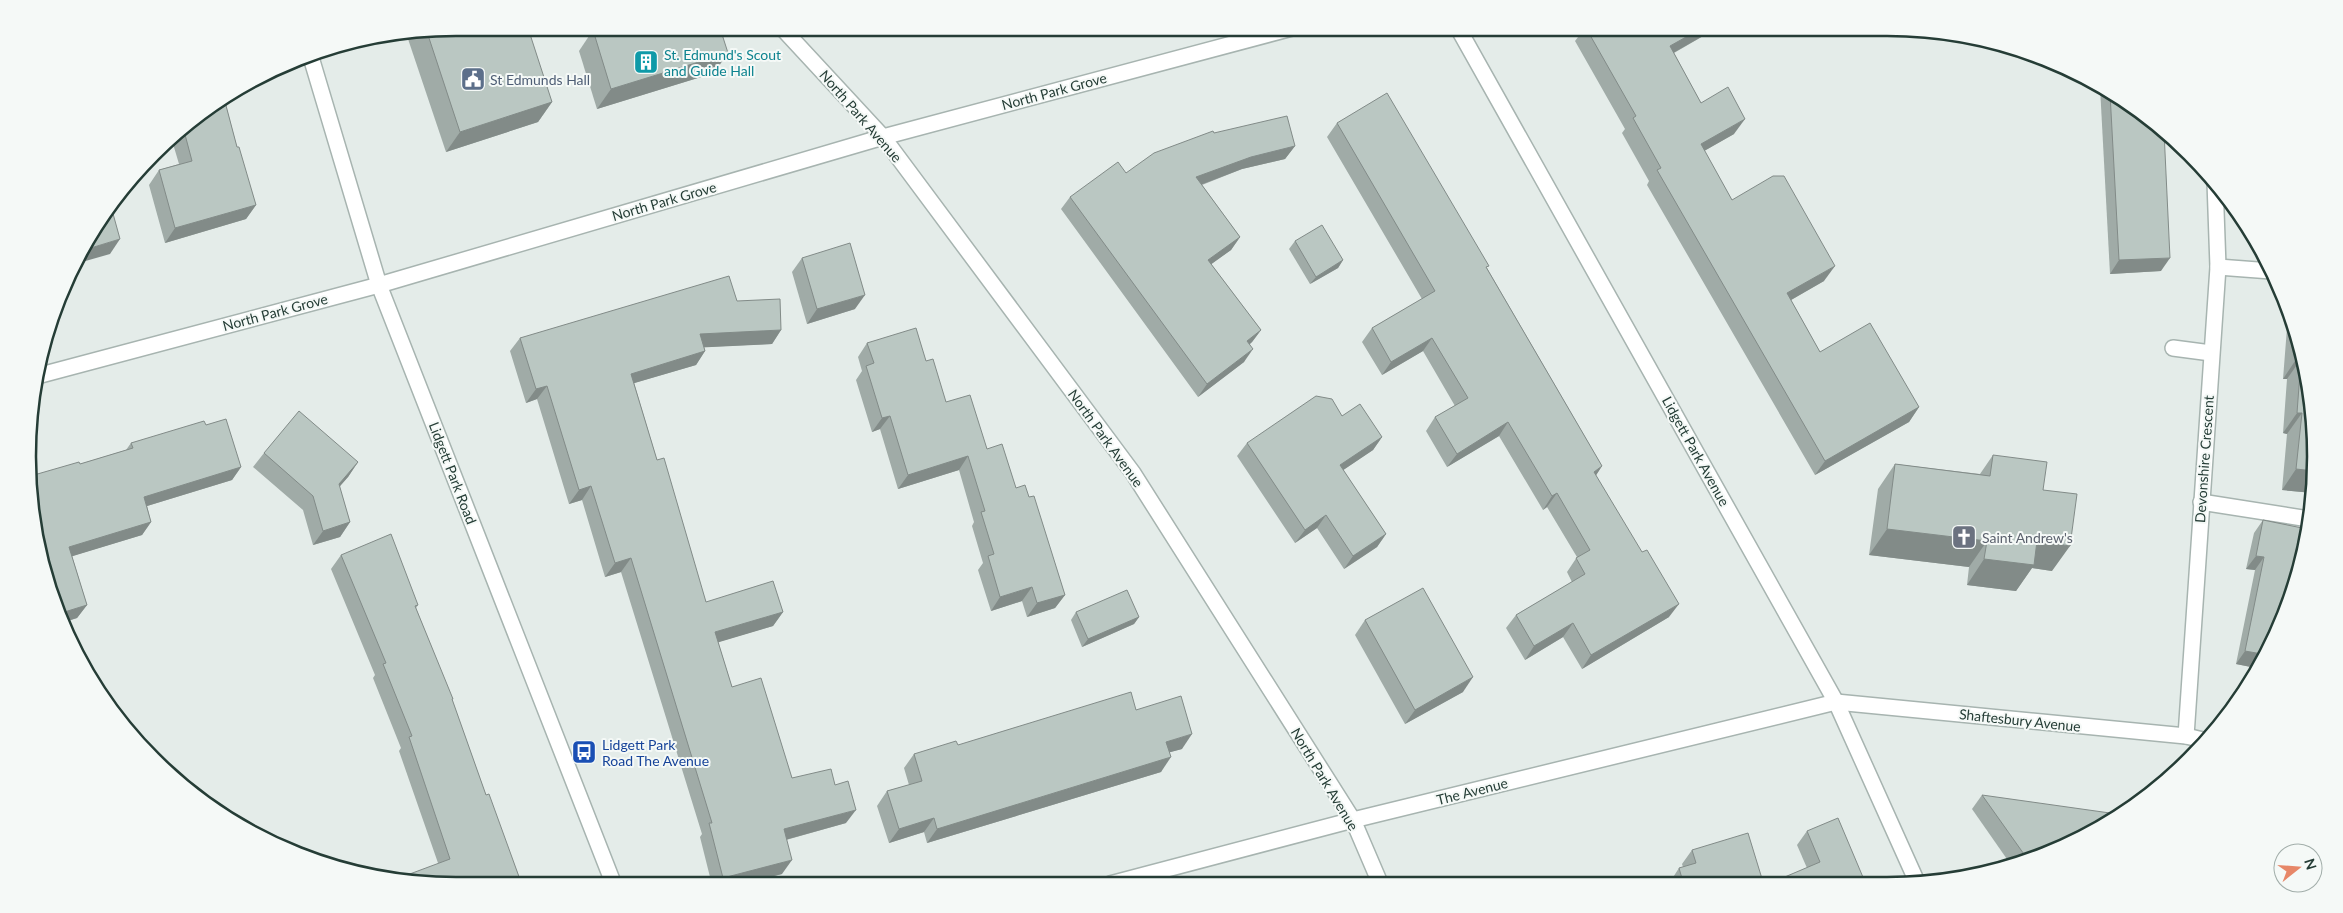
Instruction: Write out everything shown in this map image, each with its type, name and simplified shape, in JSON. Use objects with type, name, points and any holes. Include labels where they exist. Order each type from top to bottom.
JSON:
[{"type":"street","name":"North Park Avenue","points":[[789,36],[883,137],[1133,473],[1353,820],[1377,877]]},
{"type":"street","name":"North Park Grove","points":[[44,374],[379,284],[883,137],[1262,36]]},
{"type":"street","name":"Lidgett Park Avenue","points":[[1462,36],[1836,702],[1914,876]]},
{"type":"street","name":"Lidgett Park Road","points":[[312,62],[379,284],[611,877]]},
{"type":"street","name":"Devonshire Crescent","points":[[2186,736],[2218,267],[2215,195]]},
{"type":"street","points":[[2218,267],[2263,270]]},
{"type":"street","points":[[2173,348],[2211,353]]},
{"type":"street","points":[[2202,502],[2302,519]]},
{"type":"street","name":"Shaftesbury Avenue","points":[[1836,702],[2186,736],[2198,739]]},
{"type":"street","name":"The Avenue","points":[[1137,877],[1353,820],[1836,702]]},
{"type":"building","name":"St Edmunds Hall","points":[[531,36],[552,102],[460,132],[429,37]]},
{"type":"building","points":[[595,36],[723,36],[728,53],[611,89]]},
{"type":"building","points":[[1591,36],[1688,36],[1670,46],[1701,103],[1728,87],[1745,119],[1701,144],[1732,200],[1773,176],[1784,176],[1835,266],[1787,293],[1820,352],[1870,323],[1919,407],[1825,461],[1657,170],[1661,168],[1633,118],[1636,116]]},
{"type":"building","points":[[1387,93],[1489,266],[1486,267],[1602,466],[1594,472],[1642,552],[1647,550],[1679,604],[1591,655],[1573,623],[1534,646],[1516,615],[1585,574],[1576,558],[1590,550],[1557,493],[1552,496],[1508,422],[1457,454],[1435,417],[1468,398],[1432,338],[1391,362],[1372,328],[1435,291],[1337,123]]},
{"type":"building","points":[[2110,101],[2164,141],[2170,258],[2119,260]]},
{"type":"building","points":[[226,105],[256,205],[175,228],[159,170],[192,161],[185,136]]},
{"type":"building","points":[[1287,116],[1295,146],[1251,157],[1196,177],[1240,237],[1208,260],[1261,330],[1247,341],[1253,349],[1207,384],[1070,197],[1118,162],[1126,173],[1154,153],[1213,131],[1214,133]]},
{"type":"building","points":[[113,214],[120,239],[92,248]]},
{"type":"building","points":[[1322,225],[1343,260],[1316,277],[1295,241]]},
{"type":"building","points":[[850,243],[865,295],[817,309],[802,258]]},
{"type":"building","points":[[729,276],[737,301],[780,299],[781,330],[700,334],[705,351],[631,374],[657,460],[664,458],[706,602],[773,581],[783,612],[715,632],[732,687],[761,678],[792,778],[831,769],[835,785],[848,781],[856,810],[784,829],[792,860],[723,877],[709,823],[712,823],[631,558],[615,563],[591,486],[579,490],[547,386],[536,389],[520,338]]},
{"type":"building","points":[[916,328],[926,361],[933,359],[946,402],[970,395],[987,449],[1002,444],[1016,488],[1025,485],[1029,497],[1034,496],[1065,595],[1037,603],[1032,587],[1000,597],[988,556],[994,554],[981,512],[985,511],[968,456],[908,475],[890,416],[882,418],[866,366],[874,363],[867,343]]},
{"type":"building","points":[[2300,379],[2306,429],[2306,470],[2296,469],[2302,413],[2297,413]]},
{"type":"building","points":[[1316,396],[1332,399],[1342,416],[1360,404],[1382,437],[1340,465],[1386,534],[1353,556],[1326,515],[1305,530],[1247,443]]},
{"type":"building","points":[[299,411],[358,462],[339,484],[350,522],[323,531],[313,496],[264,453]]},
{"type":"building","points":[[226,419],[241,467],[144,497],[151,522],[69,547],[87,605],[66,612],[44,538],[37,474],[79,462],[80,464],[133,448],[131,443],[204,421],[206,425]]},
{"type":"building","points":[[1993,455],[2047,462],[2043,490],[2077,494],[2070,546],[2037,541],[2034,565],[1984,559],[1987,541],[1887,529],[1895,464],[1990,476]]},
{"type":"building","points":[[2263,520],[2301,528],[2284,592],[2275,617],[2257,653],[2245,651],[2264,557],[2256,556]]},
{"type":"building","points":[[391,534],[418,605],[415,606],[453,699],[486,795],[489,794],[519,877],[456,877],[410,874],[450,859],[409,737],[412,736],[383,664],[386,663],[341,555]]},
{"type":"building","points":[[1423,588],[1473,677],[1415,710],[1365,620]]},
{"type":"building","points":[[1127,590],[1139,617],[1088,639],[1076,612]]},
{"type":"building","points":[[1131,692],[1136,710],[1181,696],[1192,734],[1166,742],[1171,757],[937,829],[934,818],[899,829],[887,791],[922,781],[914,754],[956,741],[958,745]]},
{"type":"building","points":[[1982,795],[2109,813],[2047,845],[2023,853]]},
{"type":"building","points":[[1838,818],[1863,877],[1785,877],[1820,862],[1807,831]]},
{"type":"building","points":[[1748,833],[1761,877],[1682,877],[1679,868],[1696,863],[1692,850]]},
{"type":"place","name":"St. Edmund's Scout and Guide Hall","points":[[646,62]]},
{"type":"place","name":"St Edmunds Hall","points":[[473,79]]},
{"type":"place","name":"Saint Andrew's","points":[[1964,537]]},
{"type":"place","name":"Lidgett Park Road The Avenue","points":[[584,752]]}]
